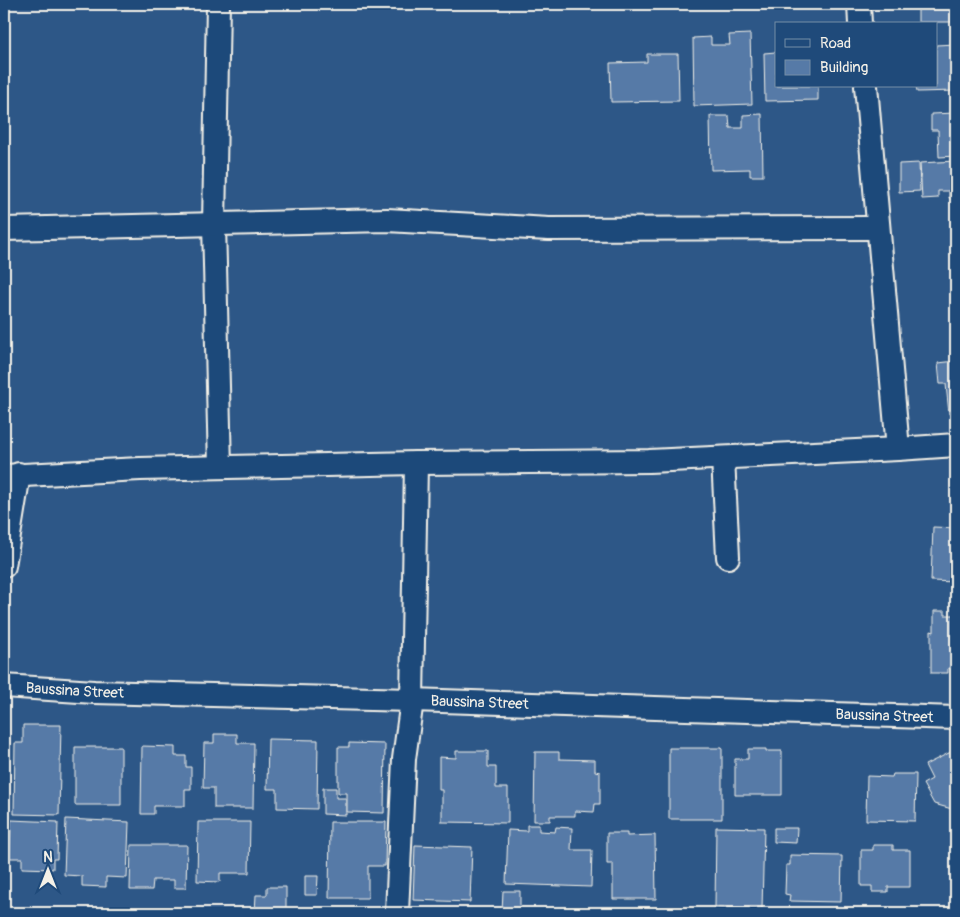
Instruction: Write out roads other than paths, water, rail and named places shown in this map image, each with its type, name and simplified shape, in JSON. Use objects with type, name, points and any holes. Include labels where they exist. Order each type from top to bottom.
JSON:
[{"type":"street","points":[[218,4],[214,224],[220,467]]},
{"type":"street","points":[[859,4],[860,22]]},
{"type":"street","points":[[866,88],[898,449]]},
{"type":"street","points":[[4,229],[387,220],[550,229],[878,228]]},
{"type":"street","points":[[4,566],[11,475],[220,467],[649,461],[956,445]]},
{"type":"street","points":[[723,458],[728,557]]},
{"type":"street","points":[[397,913],[404,759],[412,700],[416,463]]},
{"type":"street","name":"Baussina Street","points":[[4,686],[94,692],[412,700],[956,718]]}]
